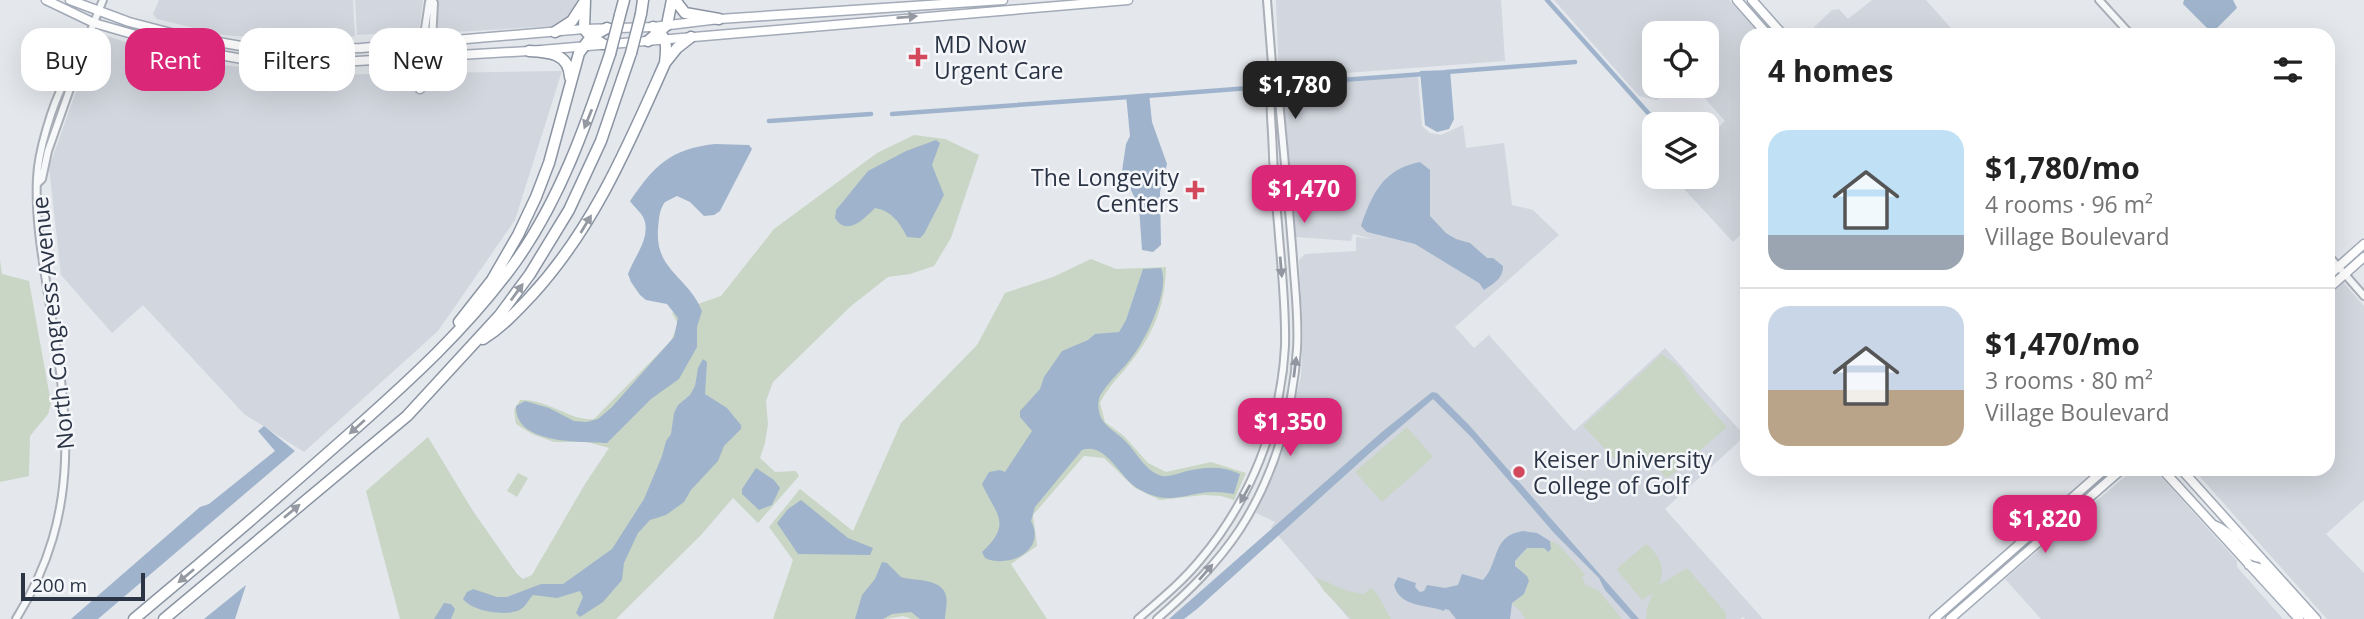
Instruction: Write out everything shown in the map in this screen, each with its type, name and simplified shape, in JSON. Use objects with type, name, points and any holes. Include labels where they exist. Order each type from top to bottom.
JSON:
[{"type":"highway","points":[[555,32],[572,21],[585,0]]},
{"type":"highway","points":[[408,381],[492,279],[517,235],[549,163],[579,53],[588,33],[585,0]]},
{"type":"highway","points":[[134,619],[255,518],[408,381],[472,317],[517,259],[568,166],[591,111],[624,0]]},
{"type":"highway","points":[[164,619],[407,416],[499,316],[530,274],[569,211],[601,141],[631,53],[643,0]]},
{"type":"highway","points":[[665,64],[662,31],[673,0],[685,13],[719,19]]},
{"type":"highway","points":[[588,33],[607,28]]},
{"type":"highway","points":[[648,41],[662,31]]},
{"type":"highway","points":[[588,33],[603,44]]},
{"type":"highway","points":[[474,344],[508,321],[572,247],[606,190],[665,64],[677,48],[691,37]]},
{"type":"highway","points":[[529,51],[550,52],[563,59],[570,68],[570,88]]},
{"type":"main road","points":[[46,0],[94,23],[125,32]]},
{"type":"main road","points":[[70,0],[150,28]]},
{"type":"main road","points":[[662,31],[719,19],[1003,0]]},
{"type":"main road","points":[[607,28],[662,31],[691,37],[1128,0]]},
{"type":"main road","points":[[1737,0],[1762,28]]},
{"type":"main road","points":[[1752,0],[1777,28]]},
{"type":"main road","points":[[800,27],[800,23],[806,19],[821,13]]},
{"type":"main road","points":[[743,32],[792,22],[796,15]]},
{"type":"main road","points":[[467,39],[555,32],[588,33]]},
{"type":"main road","points":[[225,56],[306,64],[368,62],[648,41]]},
{"type":"main road","points":[[225,44],[293,50],[369,45]]},
{"type":"main road","points":[[2337,267],[2364,244]]},
{"type":"main road","points":[[2335,283],[2364,257]]},
{"type":"main road","points":[[1934,619],[2097,476]]},
{"type":"main road","points":[[1950,619],[2114,476]]},
{"type":"main road","points":[[2168,476],[2299,619]]},
{"type":"main road","points":[[2187,476],[2316,619]]},
{"type":"main road","points":[[2212,524],[2226,531],[2248,555],[2261,558]]},
{"type":"main road","points":[[2011,566],[2012,551]]},
{"type":"main road","points":[[2249,565],[2263,569],[2310,619]]},
{"type":"street","name":"North Congress Avenue","points":[[92,28],[103,0]]},
{"type":"street","points":[[430,28],[434,3],[432,0]]},
{"type":"street","points":[[1157,619],[1209,569],[1241,528],[1270,472],[1284,432],[1297,350],[1297,312],[1279,100],[1273,77],[1267,0]]},
{"type":"street","points":[[2099,0],[2125,28]]},
{"type":"street","points":[[1138,619],[1185,577],[1219,536],[1250,485],[1275,411],[1285,322],[1273,170],[1270,94],[1273,77]]},
{"type":"street","name":"North Congress Avenue","points":[[16,619],[33,591],[52,545],[67,463],[64,401],[37,222],[37,184],[43,140],[61,91]]},
{"type":"street","name":"North Congress Avenue","points":[[37,184],[42,179],[69,91]]},
{"type":"street","points":[[53,113],[57,126]]},
{"type":"street","points":[[2335,264],[2364,296]]},
{"type":"shaded area","points":[[159,0],[353,0],[355,28],[239,28],[239,36],[225,35],[225,28],[194,28],[157,19],[153,14]]},
{"type":"shaded area","points":[[355,0],[423,0],[420,28],[369,28],[369,34],[357,35]]},
{"type":"shaded area","points":[[437,0],[577,0],[565,22],[555,26],[467,31],[467,28],[438,28]]},
{"type":"shaded area","points":[[1276,0],[1501,0],[1505,61],[1279,78]]},
{"type":"shaded area","points":[[1554,0],[1729,0],[1755,28],[1740,28],[1740,236],[1733,242],[1684,189],[1719,189],[1719,127],[1725,121],[1705,98],[1719,98],[1719,21],[1642,21],[1642,97]]},
{"type":"shaded area","points":[[1872,0],[1926,0],[1951,28],[1813,28],[1832,10],[1839,9],[1848,19]]},
{"type":"shaded area","points":[[111,37],[125,42],[125,91],[225,91],[225,65],[239,67],[239,91],[355,91],[355,74],[369,74],[369,91],[467,91],[467,73],[562,71],[515,220],[438,331],[304,452],[244,414],[143,305],[112,333],[61,275],[49,167],[76,91],[111,91]]},
{"type":"shaded area","points":[[1418,77],[1422,126],[1430,133],[1441,135],[1463,125],[1466,148],[1504,143],[1512,205],[1533,210],[1559,235],[1455,327],[1474,348],[1489,335],[1574,431],[1665,348],[1740,430],[1740,441],[1665,509],[1763,619],[1349,619],[1271,527],[1275,522],[1256,513],[1284,448],[1301,376],[1303,334],[1299,260],[1305,254],[1356,251],[1356,237],[1373,239],[1353,234],[1351,241],[1296,237],[1281,81]]},
{"type":"shaded area","points":[[2343,282],[2364,306],[2364,500],[2326,534],[2364,573],[2364,619],[2327,619],[2199,476],[2335,476],[2335,289]]},
{"type":"shaded area","points":[[2126,476],[2160,476],[2237,561],[2237,567],[2283,619],[2041,619],[2005,579]]},
{"type":"green space","points":[[914,135],[945,139],[979,155],[951,238],[934,266],[910,274],[888,277],[851,306],[773,382],[766,401],[768,424],[760,458],[775,472],[796,471],[799,476],[758,523],[733,498],[701,535],[616,619],[400,619],[366,491],[428,437],[473,511],[517,574],[523,579],[532,575],[609,448],[587,442],[554,442],[532,434],[516,424],[514,410],[520,400],[540,403],[576,417],[594,419],[671,341],[678,324],[672,313],[721,296],[774,229],[877,153]]},
{"type":"green space","points":[[1091,259],[1116,269],[1166,267],[1163,296],[1156,321],[1144,344],[1100,403],[1105,422],[1124,436],[1148,463],[1166,472],[1211,462],[1246,473],[1234,500],[1204,495],[1160,500],[1135,488],[1104,458],[1084,456],[1033,515],[1037,546],[1011,564],[1047,619],[912,619],[903,616],[886,619],[773,619],[793,560],[769,527],[800,489],[853,531],[901,423],[977,345],[1005,293],[1053,277]]},
{"type":"green space","points":[[0,260],[2,274],[29,281],[51,403],[48,414],[30,436],[29,476],[0,482]]},
{"type":"green space","points":[[1662,354],[1680,368],[1697,393],[1727,427],[1667,479],[1640,448],[1641,455],[1625,470],[1583,426]]},
{"type":"green space","points":[[1407,427],[1433,457],[1382,502],[1355,472]]},
{"type":"green space","points":[[518,473],[528,478],[517,497],[507,491]]},
{"type":"green space","points":[[1550,541],[1558,544],[1585,574],[1582,578],[1586,585],[1598,590],[1622,619],[1525,619],[1512,603],[1524,594],[1529,581],[1514,563],[1527,548],[1544,548],[1547,551],[1551,549]]},
{"type":"green space","points":[[1646,544],[1655,553],[1662,568],[1659,585],[1687,568],[1726,613],[1726,619],[1646,619],[1653,593],[1642,600],[1617,570]]},
{"type":"green space","points":[[1315,577],[1348,591],[1364,594],[1371,588],[1391,619],[1351,619],[1324,591]]},
{"type":"water","points":[[2184,0],[2233,0],[2237,8],[2217,28],[2207,28],[2183,4]]},
{"type":"water","points":[[1450,70],[1454,119],[1449,129],[1437,132],[1425,125],[1420,71]]},
{"type":"water","points":[[1149,93],[1152,122],[1167,164],[1160,192],[1161,245],[1153,252],[1142,250],[1139,207],[1122,171],[1126,144],[1130,136],[1126,95]]},
{"type":"water","points":[[936,140],[940,143],[932,165],[944,195],[920,238],[907,237],[895,218],[875,208],[861,221],[850,226],[845,226],[835,218],[836,210],[868,171],[906,151]]},
{"type":"water","points":[[715,144],[749,145],[752,149],[720,211],[704,216],[690,202],[677,196],[665,202],[659,218],[658,243],[662,255],[689,289],[702,311],[697,327],[697,347],[679,379],[651,399],[607,443],[566,441],[537,434],[526,428],[519,419],[516,406],[525,401],[549,408],[574,421],[598,419],[612,407],[674,337],[678,318],[667,304],[646,300],[640,295],[628,274],[644,240],[646,226],[643,217],[630,201],[656,168],[665,161],[686,150]]},
{"type":"water","points":[[1420,162],[1430,170],[1430,216],[1446,233],[1470,243],[1487,258],[1493,258],[1503,266],[1500,277],[1484,290],[1479,283],[1415,244],[1367,232],[1361,226],[1370,203],[1388,177],[1407,165]]},
{"type":"water","points":[[1161,268],[1162,289],[1154,316],[1135,353],[1100,396],[1100,415],[1105,424],[1128,444],[1150,470],[1167,476],[1205,468],[1226,469],[1240,474],[1234,494],[1213,492],[1176,498],[1154,496],[1137,488],[1098,451],[1082,450],[1035,507],[1031,521],[1035,531],[1034,541],[1030,548],[1014,559],[1005,561],[985,558],[982,552],[997,534],[999,519],[982,484],[989,472],[1005,472],[1032,431],[1020,417],[1020,411],[1040,389],[1044,377],[1062,351],[1088,340],[1095,334],[1119,332],[1126,320],[1143,269]]},
{"type":"water","points":[[703,359],[707,362],[705,394],[727,408],[741,425],[741,429],[724,446],[718,461],[691,490],[684,502],[666,515],[650,520],[638,533],[624,563],[622,580],[603,602],[580,617],[576,613],[583,597],[580,591],[557,598],[533,595],[520,610],[504,613],[480,609],[467,603],[463,599],[467,592],[473,589],[497,597],[507,597],[541,584],[563,584],[612,549],[644,499],[671,434],[674,413],[695,386],[698,368]]},
{"type":"water","points":[[1432,392],[1437,393],[1469,425],[1639,619],[1631,619],[1605,590],[1599,578],[1554,533],[1472,438],[1433,399],[1197,609],[1184,619],[1169,619],[1383,431]]},
{"type":"water","points":[[264,426],[295,451],[98,619],[71,619],[200,507],[209,504],[275,451],[258,431]]},
{"type":"water","points":[[756,468],[774,480],[780,488],[772,505],[759,510],[742,494],[742,489]]},
{"type":"water","points":[[801,500],[848,538],[873,548],[870,555],[798,554],[777,523],[788,509]]},
{"type":"water","points":[[1523,531],[1537,533],[1550,541],[1551,549],[1548,552],[1544,548],[1527,548],[1515,561],[1515,566],[1529,581],[1524,594],[1512,603],[1510,619],[1456,619],[1449,610],[1414,604],[1397,592],[1394,585],[1398,577],[1416,583],[1415,587],[1420,592],[1424,591],[1427,585],[1445,588],[1458,585],[1462,574],[1483,580],[1501,544],[1506,538]]},
{"type":"water","points":[[882,562],[887,563],[901,577],[940,586],[947,599],[945,619],[920,619],[911,612],[892,614],[883,619],[855,619],[862,595],[875,579]]},
{"type":"water","points":[[246,585],[235,619],[204,619]]},
{"type":"water","points":[[444,603],[451,604],[455,609],[451,619],[434,619]]},
{"type":"waterway","points":[[1547,0],[1647,112]]},
{"type":"waterway","points":[[1446,72],[1575,62]]},
{"type":"waterway","points":[[1287,84],[1424,74]]},
{"type":"waterway","points":[[1145,96],[1262,87]]},
{"type":"waterway","points":[[892,114],[1129,97]]},
{"type":"waterway","points":[[769,121],[871,114]]},
{"type":"place","name":"MD Now Urgent Care","points":[[918,57]]},
{"type":"place","name":"The Longevity Centers","points":[[1195,190]]},
{"type":"place","name":"Keiser University College of Golf","points":[[1519,472]]}]
